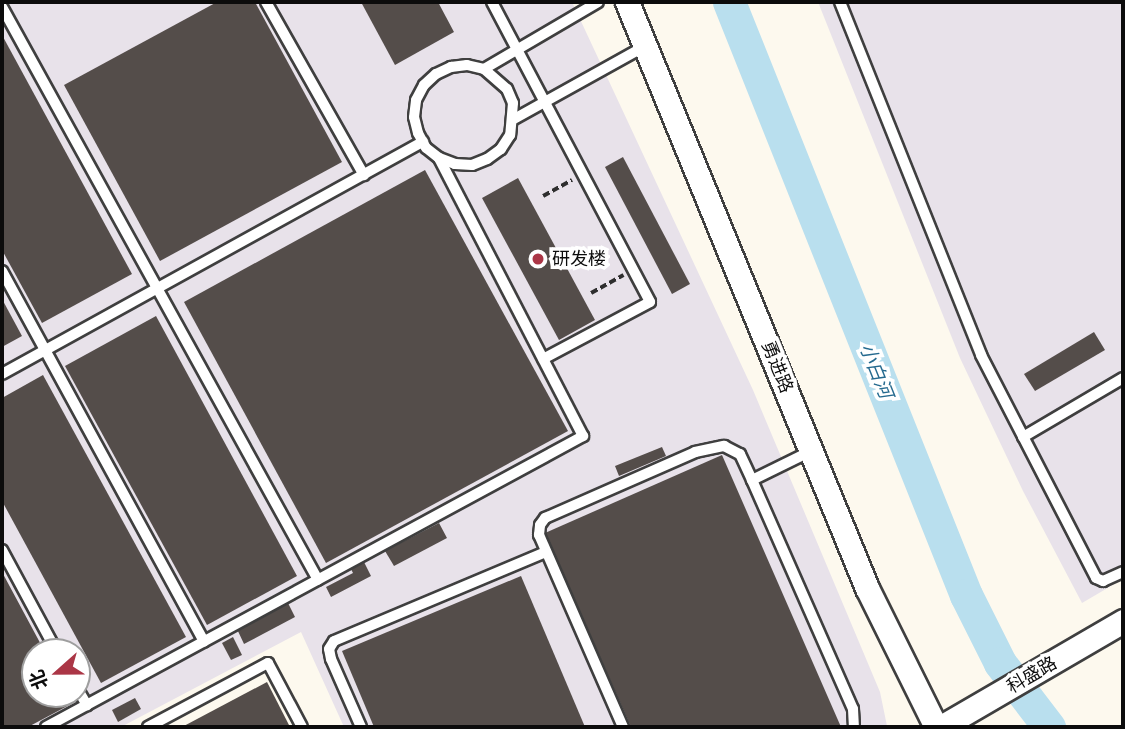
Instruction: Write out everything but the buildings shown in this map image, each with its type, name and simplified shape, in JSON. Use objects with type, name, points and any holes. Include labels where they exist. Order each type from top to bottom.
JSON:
[{"type":"street","name":"勇进路","points":[[627,2],[867,588],[931,725]]},
{"type":"street","name":"科盛路","points":[[931,725],[1055,662],[1123,621]]},
{"type":"lane","points":[[266,2],[364,175]]},
{"type":"lane","points":[[492,2],[650,302],[543,359]]},
{"type":"lane","points":[[484,69],[598,2]]},
{"type":"lane","points":[[840,2],[981,355],[1096,578],[1103,581],[1123,572]]},
{"type":"lane","points":[[2,7],[318,580]]},
{"type":"lane","points":[[514,119],[645,46]]},
{"type":"lane","points":[[91,703],[583,436],[439,158],[423,142],[414,117],[416,100],[424,85],[436,74],[451,66],[467,65],[484,69],[507,89],[514,119],[510,135],[501,149],[488,159],[463,164],[439,158]]},
{"type":"lane","points":[[2,374],[423,142]]},
{"type":"lane","points":[[2,271],[204,642]]},
{"type":"lane","points":[[1023,437],[1123,378]]},
{"type":"lane","points":[[623,727],[539,535],[545,518],[695,452],[724,446],[740,454],[853,709],[854,727]]},
{"type":"lane","points":[[752,480],[811,451]]},
{"type":"lane","points":[[2,550],[49,638]]},
{"type":"lane","points":[[361,727],[331,659],[329,649],[334,641],[546,552]]},
{"type":"lane","points":[[148,727],[268,663],[302,727]]},
{"type":"lane","points":[[47,727],[82,708]]},
{"type":"path","points":[[543,196],[583,175]]},
{"type":"path","points":[[591,293],[633,270]]},
{"type":"shaded area","points":[[2,2],[572,2],[753,390],[880,692],[887,726],[344,727],[301,632],[121,727],[2,727]]},
{"type":"shaded area","points":[[818,2],[1123,2],[1123,579],[1082,603],[1023,491],[960,358]]},
{"type":"waterway","name":"小白河","points":[[729,2],[966,595],[1000,663],[1049,727]]},
{"type":"place","name":"研发楼","points":[[538,259]]}]
